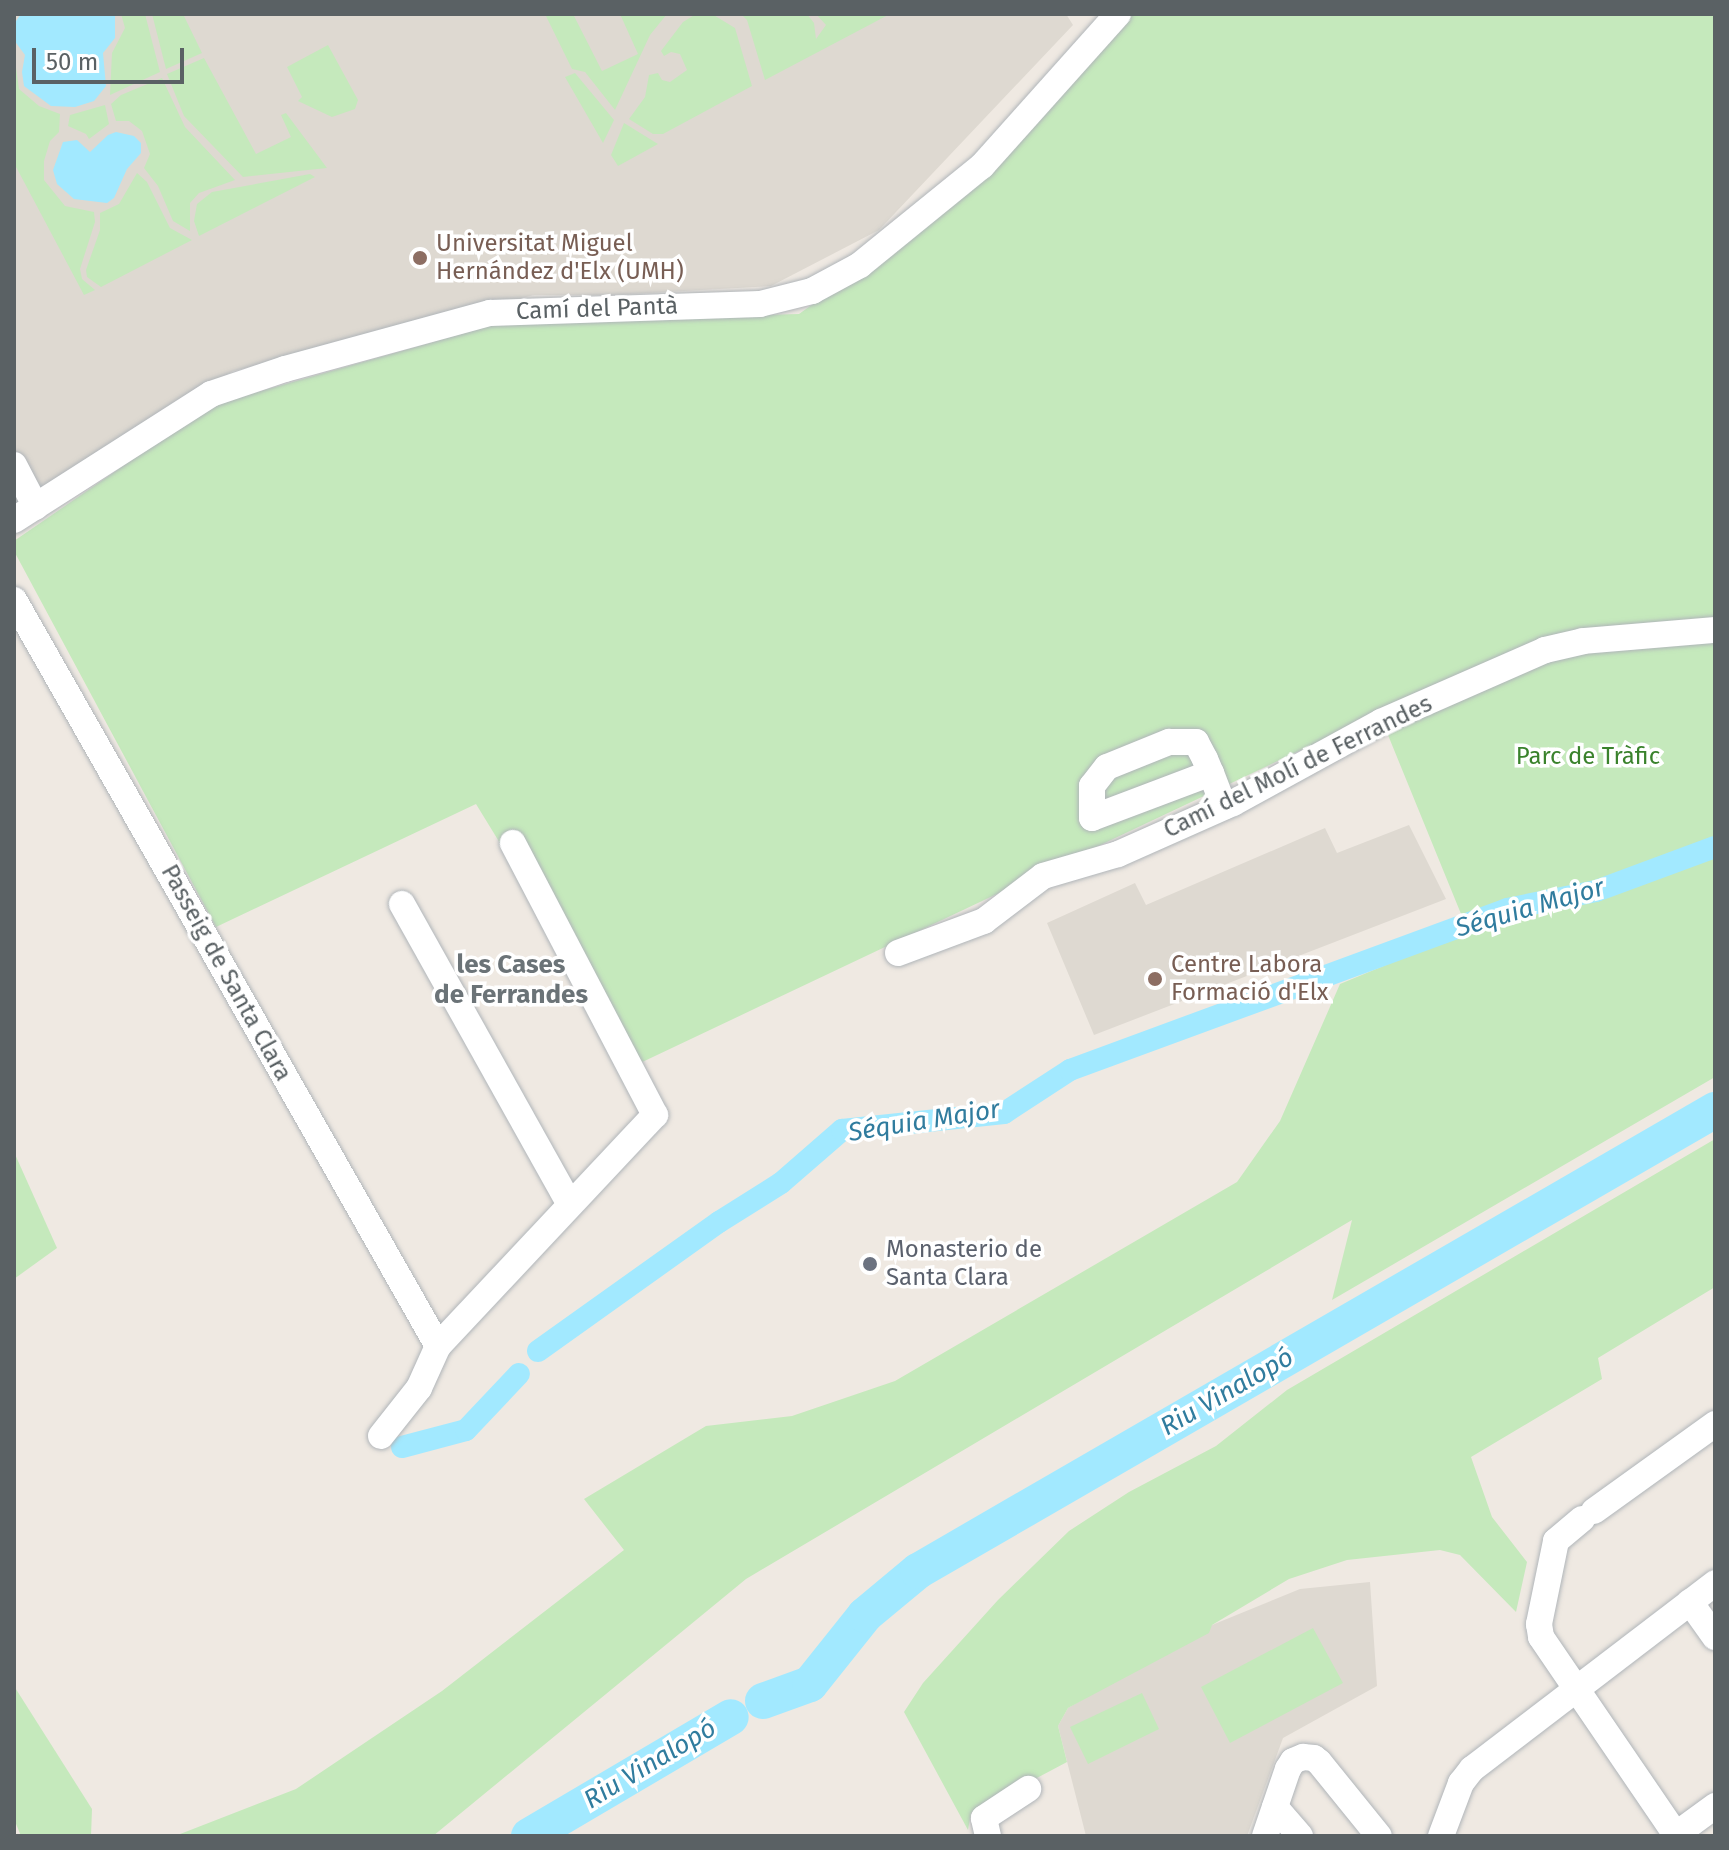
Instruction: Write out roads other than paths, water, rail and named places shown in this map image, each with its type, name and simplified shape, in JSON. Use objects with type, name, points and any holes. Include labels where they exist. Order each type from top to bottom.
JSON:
[{"type":"street","name":"Camí del Pantà","points":[[25,513],[211,394],[285,369],[490,313],[760,304],[812,291],[860,265],[982,166],[1118,14]]},
{"type":"street","points":[[14,465],[25,513]]},
{"type":"street","name":"Passeig de Santa Clara","points":[[14,600],[438,1346]]},
{"type":"street","name":"Camí del Molí de Ferrandes","points":[[898,953],[984,921],[1043,876],[1118,854],[1224,807],[1381,722],[1545,650],[1583,641],[1715,630]]},
{"type":"street","points":[[1211,773],[1224,807]]},
{"type":"street","points":[[381,1436],[419,1388],[438,1346],[655,1115],[513,843]]},
{"type":"street","points":[[402,904],[570,1204]]},
{"type":"street","points":[[1715,1424],[1556,1541],[1539,1624],[1541,1637],[1676,1836],[1715,1806]]},
{"type":"street","points":[[1441,1836],[1457,1791],[1580,1694],[1701,1606],[1715,1583]]},
{"type":"street","points":[[1701,1606],[1715,1637]]},
{"type":"street","points":[[1265,1836],[1288,1769],[1293,1761],[1303,1757],[1319,1762],[1379,1836]]},
{"type":"street","points":[[1458,1836],[1478,1773]]},
{"type":"street","points":[[988,1836],[984,1818],[1028,1789]]},
{"type":"street","points":[[1275,1807],[1300,1836]]},
{"type":"water","points":[[21,14],[115,15],[115,38],[103,53],[106,86],[94,101],[75,107],[51,106],[24,86],[22,72],[25,55],[14,40],[14,24]]},
{"type":"water","points":[[116,132],[134,136],[141,143],[141,153],[127,169],[114,198],[107,203],[74,199],[57,184],[53,170],[63,142],[77,140],[90,152],[108,135]]},
{"type":"waterway","name":"Séquia Major","points":[[538,1351],[719,1222],[781,1183],[842,1130],[1004,1113],[1070,1070],[1507,909],[1596,891],[1715,847]]},
{"type":"waterway","name":"Riu Vinalopó","points":[[763,1701],[810,1684],[865,1615],[918,1571],[1715,1110]]},
{"type":"waterway","name":"Séquia Major","points":[[402,1447],[466,1430],[519,1374]]},
{"type":"waterway","name":"Riu Vinalopó","points":[[529,1836],[731,1717]]},
{"type":"place","name":"Universitat Miguel Hernández d'Elx (UMH)","points":[[420,258]]},
{"type":"place","name":"Centre Labora Formació d'Elx","points":[[1155,979]]},
{"type":"place","name":"Monasterio de Santa Clara","points":[[870,1264]]},
{"type":"district","name":"les Cases de Ferrandes","points":[[511,980]]},
{"type":"park label","name":"Parc de Tràfic","points":[[1588,757]]}]
